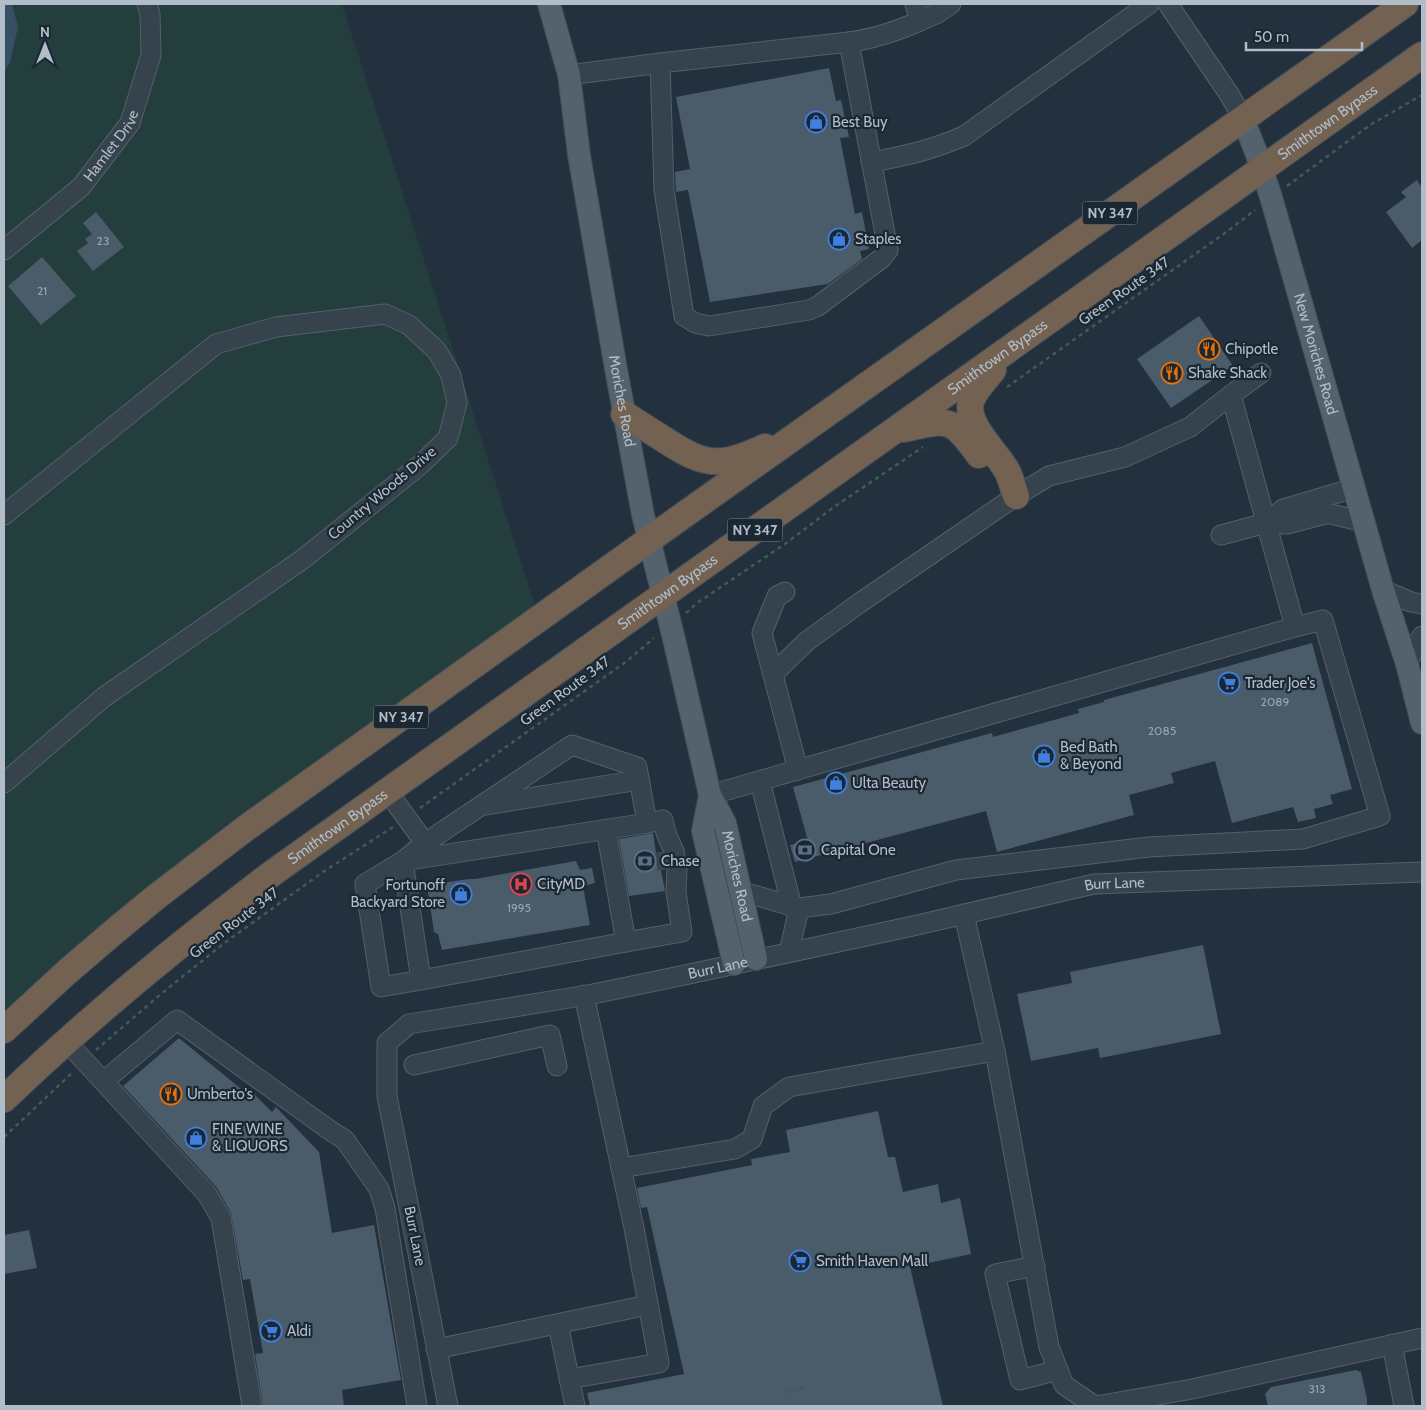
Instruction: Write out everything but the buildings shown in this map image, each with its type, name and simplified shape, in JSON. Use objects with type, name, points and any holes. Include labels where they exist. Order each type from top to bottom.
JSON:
[{"type":"highway","name":"NY 347","points":[[4,1030],[116,930],[202,861],[300,788],[1405,4]]},
{"type":"highway","name":"Smithtown Bypass","points":[[4,1099],[66,1041],[144,973],[212,918],[274,872],[1422,55]]},
{"type":"highway","points":[[1008,350],[975,393],[970,408],[972,419],[979,431],[1008,471],[1016,496]]},
{"type":"highway","points":[[624,414],[685,453],[716,461],[742,457],[815,422]]},
{"type":"highway","points":[[895,430],[942,422],[953,426],[967,438],[997,478],[1016,496]]},
{"type":"main road","name":"Moriches Road","points":[[549,4],[569,75],[579,155],[643,515],[710,795],[725,823],[756,959]]},
{"type":"main road","name":"New Moriches Road","points":[[1243,119],[1262,169],[1383,590],[1407,664],[1422,723]]},
{"type":"main road","name":"Moriches Road","points":[[710,795],[703,832],[734,964]]},
{"type":"street","name":"Hamlet Drive","points":[[4,250],[81,187],[130,123],[151,55],[148,4]]},
{"type":"street","points":[[569,75],[862,40],[901,29],[918,12],[936,14],[951,4]]},
{"type":"street","points":[[871,162],[917,153],[964,136],[1149,4]]},
{"type":"street","name":"New Moriches Road","points":[[1168,4],[1229,94],[1243,119]]},
{"type":"street","points":[[660,63],[664,190],[684,316],[695,323],[709,326],[809,310],[818,306],[882,258],[888,250],[849,42]]},
{"type":"street","name":"Country Woods Drive","points":[[4,515],[216,344],[276,327],[385,314],[409,324],[437,351],[451,375],[457,403],[448,438],[420,465],[302,559],[104,698],[4,783]]},
{"type":"street","points":[[773,674],[807,641],[1016,496],[1049,476],[1124,457],[1190,427],[1261,373]]},
{"type":"street","points":[[1231,395],[1295,627]]},
{"type":"street","points":[[1266,523],[1283,509],[1354,488]]},
{"type":"street","points":[[1221,535],[1266,523],[1287,524],[1325,514],[1364,522]]},
{"type":"street","points":[[1383,590],[1411,602],[1422,604]]},
{"type":"street","points":[[785,592],[777,596],[762,633],[798,770]]},
{"type":"street","points":[[710,795],[1323,620],[1380,816],[1303,839],[1149,847],[956,870],[831,904],[796,908],[740,891]]},
{"type":"street","points":[[1407,664],[1422,636]]},
{"type":"street","points":[[403,861],[647,823],[664,820],[666,861],[676,892],[682,932],[381,987],[365,884],[403,861],[425,843],[572,745],[637,767],[647,823]]},
{"type":"street","points":[[480,806],[639,780]]},
{"type":"street","points":[[760,781],[796,908],[788,952]]},
{"type":"street","points":[[387,791],[425,843]]},
{"type":"street","points":[[606,829],[626,942]]},
{"type":"street","points":[[666,832],[674,851],[677,868],[676,892]]},
{"type":"street","points":[[403,861],[421,980]]},
{"type":"street","name":"Burr Lane","points":[[448,1406],[387,1096],[387,1043],[409,1024],[584,996],[1094,884],[1422,872]]},
{"type":"street","points":[[964,914],[995,1051],[1050,1347],[1064,1385],[1095,1406],[1192,1388],[1422,1338]]},
{"type":"street","points":[[569,1379],[659,1363],[634,1228],[584,996]]},
{"type":"street","points":[[104,1081],[177,1020],[345,1140],[379,1189],[385,1208],[417,1406]]},
{"type":"street","points":[[414,1065],[550,1035],[557,1066]]},
{"type":"street","points":[[66,1041],[207,1194],[221,1218],[252,1406]]},
{"type":"street","points":[[621,1168],[735,1149],[752,1138],[763,1106],[789,1087],[995,1051]]},
{"type":"street","points":[[1034,1266],[995,1274],[1020,1380],[1058,1370]]},
{"type":"street","points":[[436,1349],[648,1305]]},
{"type":"street","points":[[558,1324],[575,1406]]},
{"type":"street","points":[[1392,1344],[1404,1406]]},
{"type":"path","points":[[1301,175],[1370,126],[1422,95]]},
{"type":"path","name":"Green Route 347","points":[[1004,389],[1231,228]]},
{"type":"path","points":[[697,603],[929,443]]},
{"type":"path","name":"Green Route 347","points":[[420,808],[627,661]]},
{"type":"path","name":"Green Route 347","points":[[96,1050],[230,938],[323,872],[395,826]]},
{"type":"path","points":[[4,1137],[70,1074]]},
{"type":"path","points":[[785,1392],[808,1386]]},
{"type":"green space","points":[[4,4],[342,4],[537,612],[4,1028]]},
{"type":"water","points":[[4,4],[12,4],[18,27],[10,63],[4,71]]},
{"type":"tunnel","points":[[664,852],[667,869]]},
{"type":"place","name":"Best Buy","points":[[816,122]]},
{"type":"place","name":"Staples","points":[[839,239]]},
{"type":"place","name":"Chipotle","points":[[1209,349]]},
{"type":"place","name":"Shake Shack","points":[[1172,373]]},
{"type":"place","name":"Trader Joe's","points":[[1229,683]]},
{"type":"place","name":"Bed Bath & Beyond","points":[[1044,756]]},
{"type":"place","name":"Ulta Beauty","points":[[836,783]]},
{"type":"place","name":"Capital One","points":[[805,850]]},
{"type":"place","name":"Chase","points":[[645,861]]},
{"type":"place","name":"CityMD","points":[[521,884]]},
{"type":"place","name":"Fortunoff Backyard Store","points":[[461,894]]},
{"type":"place","name":"Umberto's","points":[[171,1094]]},
{"type":"place","name":"FINE WINE & LIQUORS","points":[[196,1138]]},
{"type":"place","name":"Smith Haven Mall","points":[[800,1261]]},
{"type":"place","name":"Aldi","points":[[271,1331]]}]
